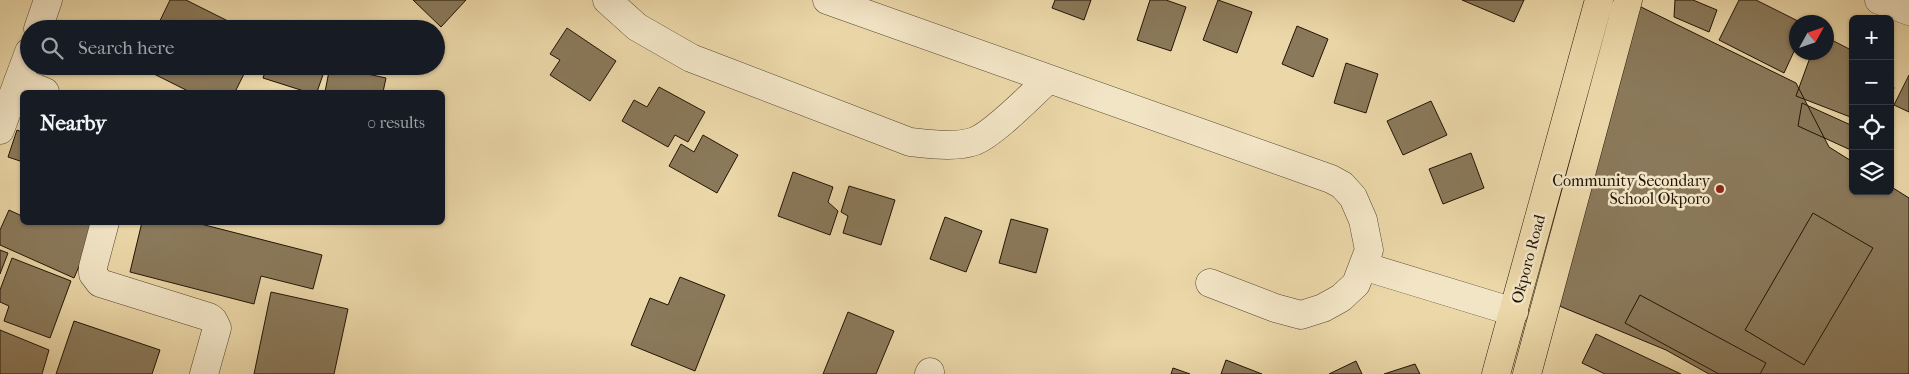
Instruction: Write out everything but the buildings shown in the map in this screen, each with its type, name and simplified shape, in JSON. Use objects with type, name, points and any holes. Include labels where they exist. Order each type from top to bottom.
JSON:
[{"type":"main road","name":"Okporo Road","points":[[1496,374],[1600,0]]},
{"type":"main road","name":"Okporo Road","points":[[1527,374],[1628,0]]},
{"type":"street","points":[[41,20],[48,0]]},
{"type":"street","points":[[607,0],[637,27],[691,58],[910,142],[943,146],[975,141],[996,127],[1049,79]]},
{"type":"street","points":[[828,0],[1332,179],[1342,185],[1353,198],[1363,220],[1369,250],[1356,284],[1341,298],[1323,308],[1301,315],[1275,308],[1210,283]]},
{"type":"street","points":[[1879,0],[1909,11]]},
{"type":"street","points":[[0,130],[20,75]]},
{"type":"street","points":[[18,81],[39,90]]},
{"type":"street","points":[[104,225],[93,267],[93,274],[100,283],[209,317],[213,320],[216,328],[204,374]]},
{"type":"street","points":[[1363,266],[1514,312]]},
{"type":"place","name":"Community Secondary School Okporo","points":[[1720,189]]}]
